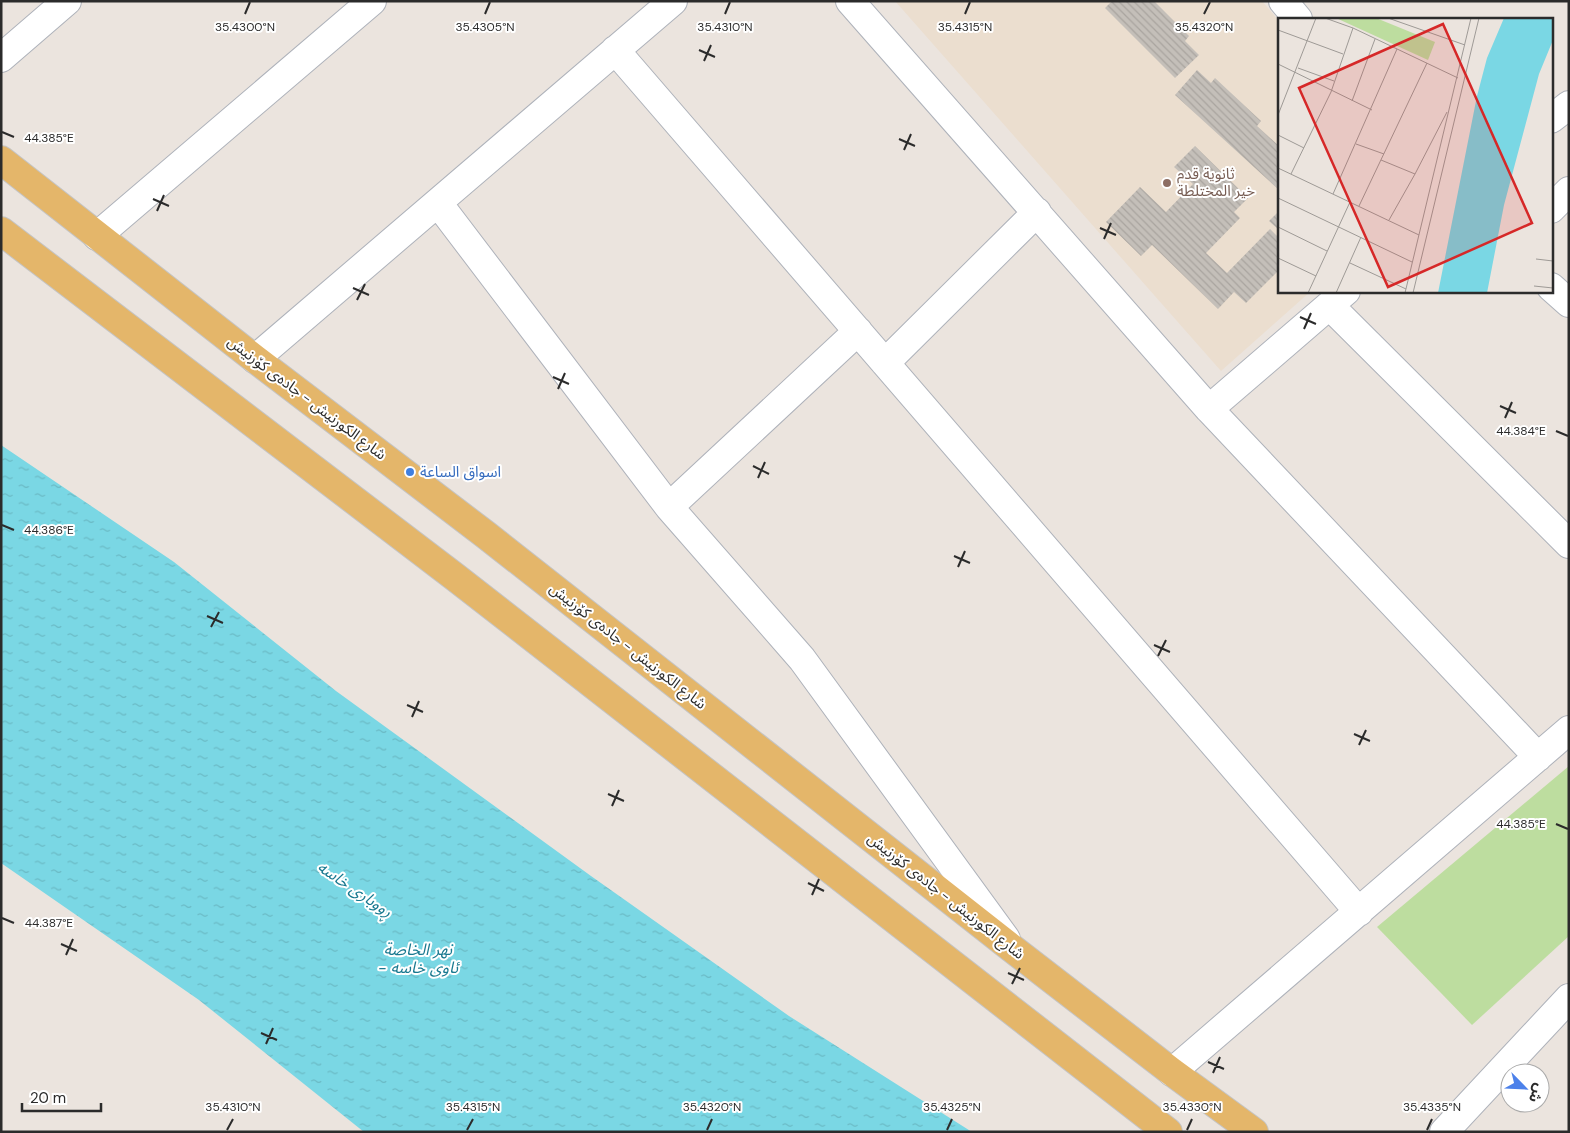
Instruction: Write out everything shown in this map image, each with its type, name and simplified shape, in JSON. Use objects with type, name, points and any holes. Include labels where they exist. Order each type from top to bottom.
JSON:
[{"type":"main road","name":"شارع الكورنيش - جادەی کۆرنیش","points":[[1,160],[255,359],[486,535],[1014,950],[1172,1072],[1254,1132]]},
{"type":"main road","points":[[1,232],[455,577],[1168,1132]]},
{"type":"street","points":[[1,58],[67,1]]},
{"type":"street","points":[[97,236],[372,1]]},
{"type":"street","points":[[850,1],[1209,409],[1538,758]]},
{"type":"street","points":[[1284,1],[1297,18]]},
{"type":"street","points":[[255,359],[672,2]]},
{"type":"street","points":[[615,50],[1359,912]]},
{"type":"street","points":[[1552,118],[1569,105]]},
{"type":"street","points":[[1552,208],[1569,191]]},
{"type":"street","points":[[438,202],[669,507],[802,660],[1014,950]]},
{"type":"street","points":[[885,363],[1037,212]]},
{"type":"street","points":[[1552,288],[1569,303]]},
{"type":"street","points":[[1209,409],[1338,299],[1569,544]]},
{"type":"street","points":[[669,507],[858,331]]},
{"type":"street","points":[[1172,1072],[1569,730]]},
{"type":"street","points":[[1444,1132],[1569,998]]},
{"type":"shaded area","name":"ثانوية قدم خير المختلطة","points":[[895,1],[1262,1],[1278,20],[1278,292],[1310,292],[1221,371]]},
{"type":"green space","points":[[1569,766],[1569,936],[1472,1025],[1377,927]]},
{"type":"water","name":"نهر الخاصة - ئاوی خاسە","points":[[1,445],[174,562],[336,691],[591,876],[789,1016],[972,1132],[364,1132],[199,1000],[1,863]]},
{"type":"building","points":[[1112,1],[1154,1],[1189,36],[1185,41],[1199,55],[1175,78],[1105,8]]},
{"type":"building","points":[[1197,70],[1211,83],[1215,78],[1261,121],[1257,126],[1278,145],[1278,189],[1175,95]]},
{"type":"building","points":[[1195,146],[1248,198],[1234,212],[1240,218],[1206,253],[1227,273],[1270,229],[1278,237],[1278,271],[1246,303],[1234,292],[1218,309],[1152,245],[1141,256],[1106,222],[1140,187],[1166,212],[1193,184],[1174,167]]},
{"type":"building","points":[[1278,212],[1278,229],[1269,221]]},
{"type":"place","name":"ثانوية قدم خير المختلطة","points":[[1167,183]]},
{"type":"place","name":"اسواق الساعة","points":[[410,472]]},
{"type":"water label","name":"ڕووباری خاسە","points":[[355,889]]}]
